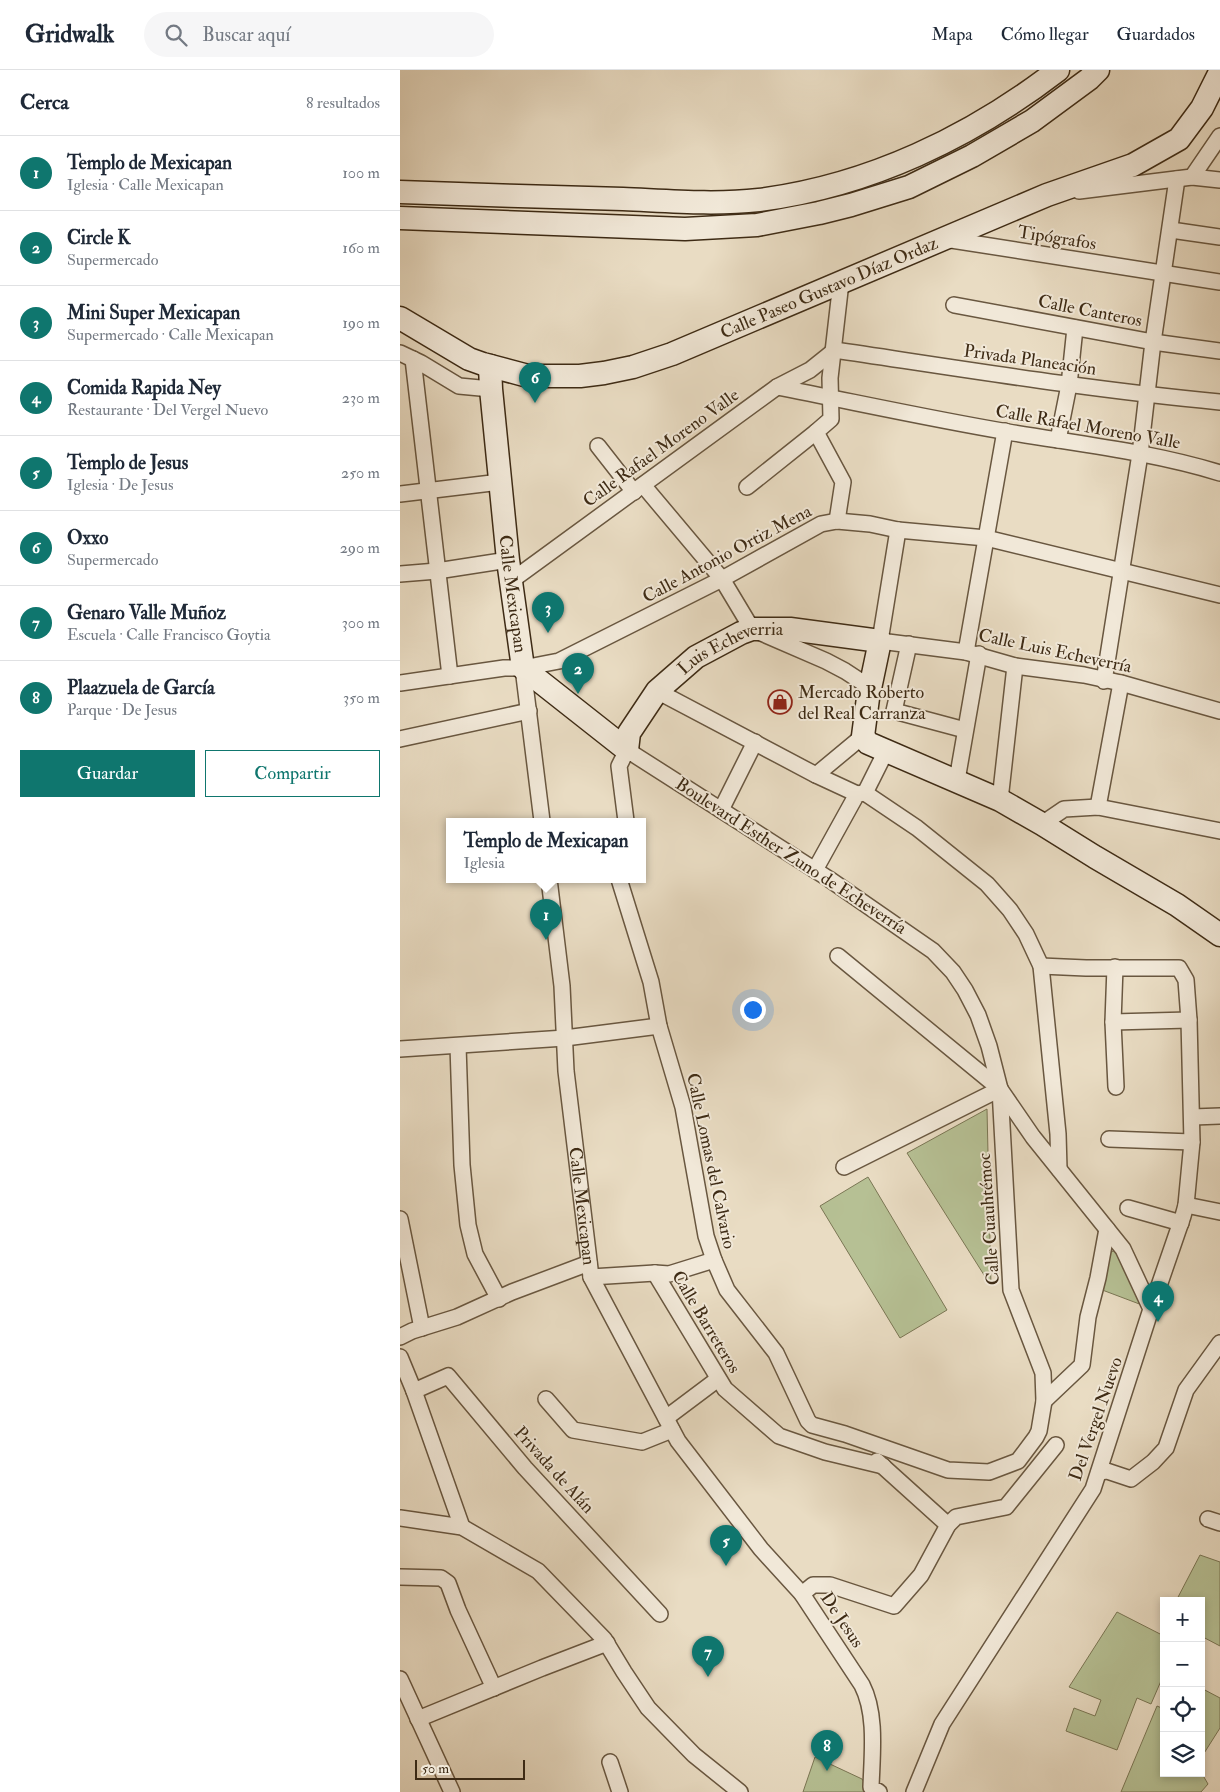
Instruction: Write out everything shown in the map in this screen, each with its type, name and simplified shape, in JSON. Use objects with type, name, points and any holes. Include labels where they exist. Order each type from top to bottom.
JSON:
[{"type":"main road","points":[[400,192],[699,203],[757,200],[817,190],[875,172],[931,149],[991,116],[1058,70]]},
{"type":"main road","points":[[400,218],[685,229],[756,225],[819,213],[909,187],[972,156],[1032,121],[1089,79],[1098,70]]},
{"type":"main road","name":"Calle Paseo Gustavo Díaz Ordaz","points":[[400,318],[469,359],[528,376],[588,375],[632,367],[672,354],[1047,195],[1132,164],[1179,139],[1202,108],[1220,72]]},
{"type":"main road","name":"Calle Mexicapan","points":[[490,366],[509,570],[523,668]]},
{"type":"main road","name":"Luis Echeverria","points":[[626,750],[629,733],[657,691],[696,657],[752,629],[790,629],[880,641]]},
{"type":"main road","points":[[880,641],[862,736],[868,742],[1000,800],[1177,905],[1220,935]]},
{"type":"main road","name":"Boulevard Esther Zuno de Echeverría","points":[[523,668],[626,750]]},
{"type":"street","points":[[1104,680],[1140,454],[1171,230],[1185,178],[1220,136]]},
{"type":"street","points":[[1047,195],[1185,178],[1220,180]]},
{"type":"street","points":[[1171,230],[1220,237]]},
{"type":"street","name":"Tipógrafos","points":[[944,239],[1220,282]]},
{"type":"street","points":[[747,487],[831,418],[830,378],[835,350],[841,282]]},
{"type":"street","name":"Calle Canteros","points":[[954,305],[1154,342],[1220,351]]},
{"type":"street","points":[[1058,440],[1069,385],[1074,328]]},
{"type":"street","name":"Privada Planeación","points":[[835,350],[1147,396],[1220,402]]},
{"type":"street","name":"Calle Rafael Moreno Valle","points":[[509,570],[638,488],[777,387],[810,370],[835,350]]},
{"type":"street","points":[[407,356],[459,386],[491,389]]},
{"type":"street","points":[[407,356],[427,491],[450,676]]},
{"type":"street","name":"Calle Rafael Moreno Valle","points":[[777,387],[1005,431],[1140,454],[1193,465],[1220,474]]},
{"type":"street","points":[[956,780],[965,730],[986,538],[1005,431]]},
{"type":"street","points":[[816,432],[843,482],[837,521]]},
{"type":"street","points":[[598,446],[722,580],[752,629],[826,661],[871,688]]},
{"type":"street","points":[[400,494],[500,482]]},
{"type":"street","name":"Calle Antonio Ortiz Mena","points":[[400,683],[504,668],[523,668],[559,661],[722,580],[821,524],[837,521],[870,524],[898,530],[986,538],[1220,595]]},
{"type":"street","points":[[880,641],[898,530]]},
{"type":"street","points":[[400,574],[437,571],[509,570]]},
{"type":"street","name":"Calle Luis Echeverría","points":[[880,641],[973,653],[1015,666],[1084,675],[1121,683],[1220,711]]},
{"type":"street","points":[[909,644],[894,710],[965,730]]},
{"type":"street","points":[[1000,800],[1015,666]]},
{"type":"street","name":"Calle Mexicapan","points":[[523,668],[542,818]]},
{"type":"street","points":[[1098,807],[1121,683]]},
{"type":"street","points":[[657,691],[816,775],[861,793],[916,828],[987,884],[1010,910],[1034,948],[1041,966],[1058,1134],[1059,1169]]},
{"type":"street","points":[[400,740],[529,711]]},
{"type":"street","points":[[816,775],[862,736]]},
{"type":"street","points":[[721,810],[755,742]]},
{"type":"street","points":[[626,750],[619,766],[626,818]]},
{"type":"street","name":"Boulevard Esther Zuno de Echeverría","points":[[626,750],[815,870],[914,936],[933,951],[953,972],[978,1015],[989,1046],[1000,1089]]},
{"type":"street","points":[[815,870],[886,751]]},
{"type":"street","points":[[1042,824],[1064,809],[1098,807],[1220,831]]},
{"type":"street","name":"Calle Mexicapan","points":[[549,883],[562,986],[570,1101],[590,1270],[678,1440],[722,1498]]},
{"type":"street","name":"Calle Lomas del Calvario","points":[[620,883],[651,982],[659,1026],[683,1106],[706,1236],[714,1260],[727,1290],[776,1353],[808,1421],[812,1425],[846,1434],[948,1470],[989,1472],[1018,1461],[1039,1431]]},
{"type":"street","points":[[838,956],[1000,1089],[1033,1137],[1123,1250],[1151,1309]]},
{"type":"street","points":[[1041,966],[1115,967],[1113,1022],[1116,1087]]},
{"type":"street","name":"Del Vergel Nuevo","points":[[914,1792],[942,1724],[1093,1489],[1186,1204],[1193,1117],[1186,980],[1179,968],[1115,967]]},
{"type":"street","points":[[1113,1022],[1189,1020]]},
{"type":"street","points":[[400,1049],[565,1038],[659,1026]]},
{"type":"street","points":[[458,1046],[462,1165],[468,1225],[475,1254],[499,1299]]},
{"type":"street","points":[[844,1167],[1000,1089]]},
{"type":"street","name":"Calle Cuauhtémoc","points":[[1000,1089],[1011,1290],[1043,1374],[1044,1400],[1039,1431]]},
{"type":"street","points":[[1193,1117],[1220,1116]]},
{"type":"street","points":[[1109,1140],[1192,1142]]},
{"type":"street","points":[[1186,1204],[1220,1212]]},
{"type":"street","points":[[1128,1208],[1181,1223]]},
{"type":"street","points":[[400,1219],[422,1328]]},
{"type":"street","points":[[1044,1400],[1082,1365],[1088,1317],[1098,1278],[1107,1229]]},
{"type":"street","points":[[400,1337],[457,1317],[512,1292],[590,1270],[669,1274],[714,1260]]},
{"type":"street","name":"Calle Barreteros","points":[[655,1273],[724,1389],[778,1436],[825,1452],[883,1466]]},
{"type":"street","points":[[1099,1472],[1107,1471],[1131,1479],[1166,1448],[1186,1390],[1220,1343]]},
{"type":"street","points":[[400,1357],[414,1391],[462,1527]]},
{"type":"street","name":"Privada de Alán","points":[[414,1391],[448,1376],[526,1468],[660,1614]]},
{"type":"street","points":[[546,1399],[573,1430],[642,1442],[669,1424],[718,1379]]},
{"type":"street","name":"Calle Lomas del Calvario","points":[[846,1434],[948,1525]]},
{"type":"street","points":[[802,1594],[813,1585],[830,1585],[894,1606],[921,1574],[948,1525],[956,1517],[1006,1506],[1056,1445]]},
{"type":"street","name":"De Jesus","points":[[722,1498],[761,1549],[802,1594],[866,1692],[873,1730],[875,1789]]},
{"type":"street","points":[[400,1518],[462,1527],[538,1571],[606,1643],[648,1708],[694,1755],[740,1792]]},
{"type":"street","points":[[400,1577],[441,1578],[448,1583],[458,1610],[494,1688]]},
{"type":"street","points":[[400,1714],[417,1716],[494,1688],[606,1643]]},
{"type":"street","points":[[400,1679],[452,1792]]},
{"type":"street","points":[[610,1762],[620,1792]]},
{"type":"green space","points":[[987,1109],[991,1286],[907,1153]]},
{"type":"green space","points":[[868,1177],[947,1310],[900,1338],[820,1206]]},
{"type":"green space","points":[[1117,1249],[1150,1308],[1097,1288],[1104,1256]]},
{"type":"green space","points":[[1200,1555],[1220,1562],[1220,1646],[1205,1638],[1205,1597],[1178,1597]]},
{"type":"green space","points":[[1117,1612],[1160,1634],[1160,1683],[1151,1704],[1137,1698],[1117,1750],[1066,1731],[1074,1708],[1095,1716],[1101,1700],[1069,1687]]},
{"type":"green space","points":[[1205,1690],[1220,1698],[1220,1728],[1205,1752]]},
{"type":"green space","points":[[1157,1706],[1160,1707],[1160,1777],[1204,1777],[1208,1784],[1201,1792],[1121,1792]]},
{"type":"green space","points":[[815,1757],[862,1779],[871,1792],[803,1792]]},
{"type":"place","name":"Oxxo","points":[[535,403]]},
{"type":"place","name":"Mini Super Mexicapan","points":[[548,633]]},
{"type":"place","name":"Circle K","points":[[578,694]]},
{"type":"place","name":"Mercado Roberto del Real Carranza","points":[[780,702]]},
{"type":"place","name":"Templo de Mexicapan","points":[[546,940]]},
{"type":"place","name":"Comida Rapida Ney","points":[[1158,1322]]},
{"type":"place","name":"Templo de Jesus","points":[[726,1566]]},
{"type":"place","name":"Genaro Valle Muñoz","points":[[708,1677]]},
{"type":"place","name":"Plaazuela de García","points":[[827,1771]]}]
